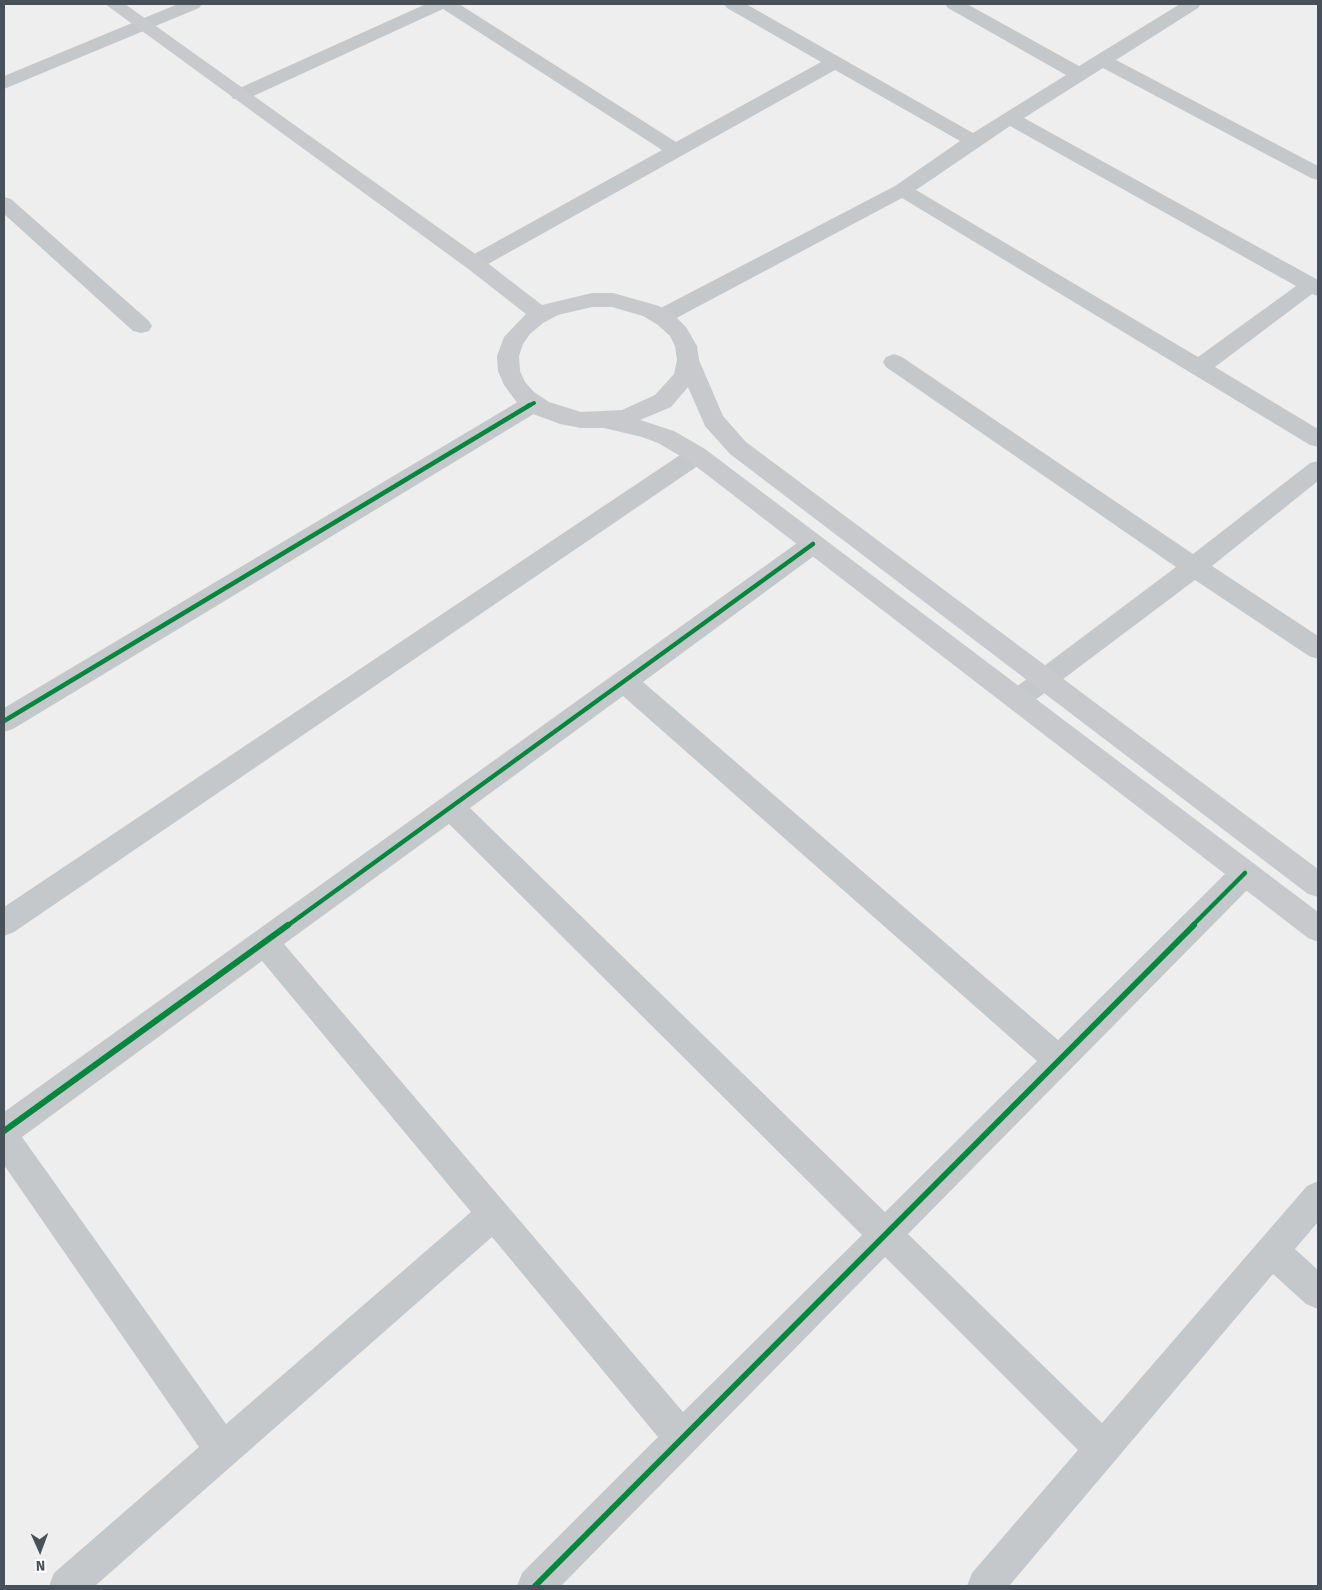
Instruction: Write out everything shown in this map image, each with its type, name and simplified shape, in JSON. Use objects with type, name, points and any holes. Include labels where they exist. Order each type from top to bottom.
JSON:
[{"type":"street","points":[[114,4],[474,263],[541,315]]},
{"type":"street","points":[[4,84],[193,4]]},
{"type":"street","points":[[240,95],[440,4]]},
{"type":"street","points":[[447,4],[676,151]]},
{"type":"street","points":[[733,4],[973,141]]},
{"type":"street","points":[[661,317],[902,190],[973,141],[1192,4]]},
{"type":"street","points":[[958,5],[1079,74]]},
{"type":"street","points":[[1102,60],[1318,174]]},
{"type":"street","points":[[474,263],[835,62]]},
{"type":"street","points":[[1010,118],[1314,287],[1200,367]]},
{"type":"street","points":[[902,190],[1069,292],[1200,367],[1318,439]]},
{"type":"street","points":[[4,203],[141,326]]},
{"type":"street","points":[[688,360],[685,375],[676,388],[663,401],[626,417],[582,420],[560,416],[534,403],[515,385],[509,371],[508,356],[512,342],[522,329],[541,315],[571,303],[613,300],[633,304],[661,317],[678,332],[686,346],[688,360],[714,420],[738,448],[1318,885]]},
{"type":"street","points":[[894,362],[1194,567],[1318,649]]},
{"type":"street","points":[[4,721],[534,403]]},
{"type":"street","points":[[604,420],[666,436],[697,456],[1318,929]]},
{"type":"street","points":[[4,923],[697,456]]},
{"type":"street","points":[[1017,700],[1316,473]]},
{"type":"street","points":[[4,1131],[813,544]]},
{"type":"street","points":[[624,681],[1059,1060]]},
{"type":"street","points":[[450,807],[1103,1449]]},
{"type":"street","points":[[535,1586],[1244,873]]},
{"type":"street","points":[[264,942],[682,1438]]},
{"type":"street","points":[[4,1138],[223,1450]]},
{"type":"street","points":[[985,1586],[1318,1197]]},
{"type":"street","points":[[67,1586],[493,1214]]},
{"type":"street","points":[[1272,1251],[1318,1292]]},
{"type":"cycle path","points":[[4,721],[534,403]]},
{"type":"cycle path","points":[[4,1131],[813,544]]},
{"type":"cycle path","points":[[535,1586],[1245,873]]}]
